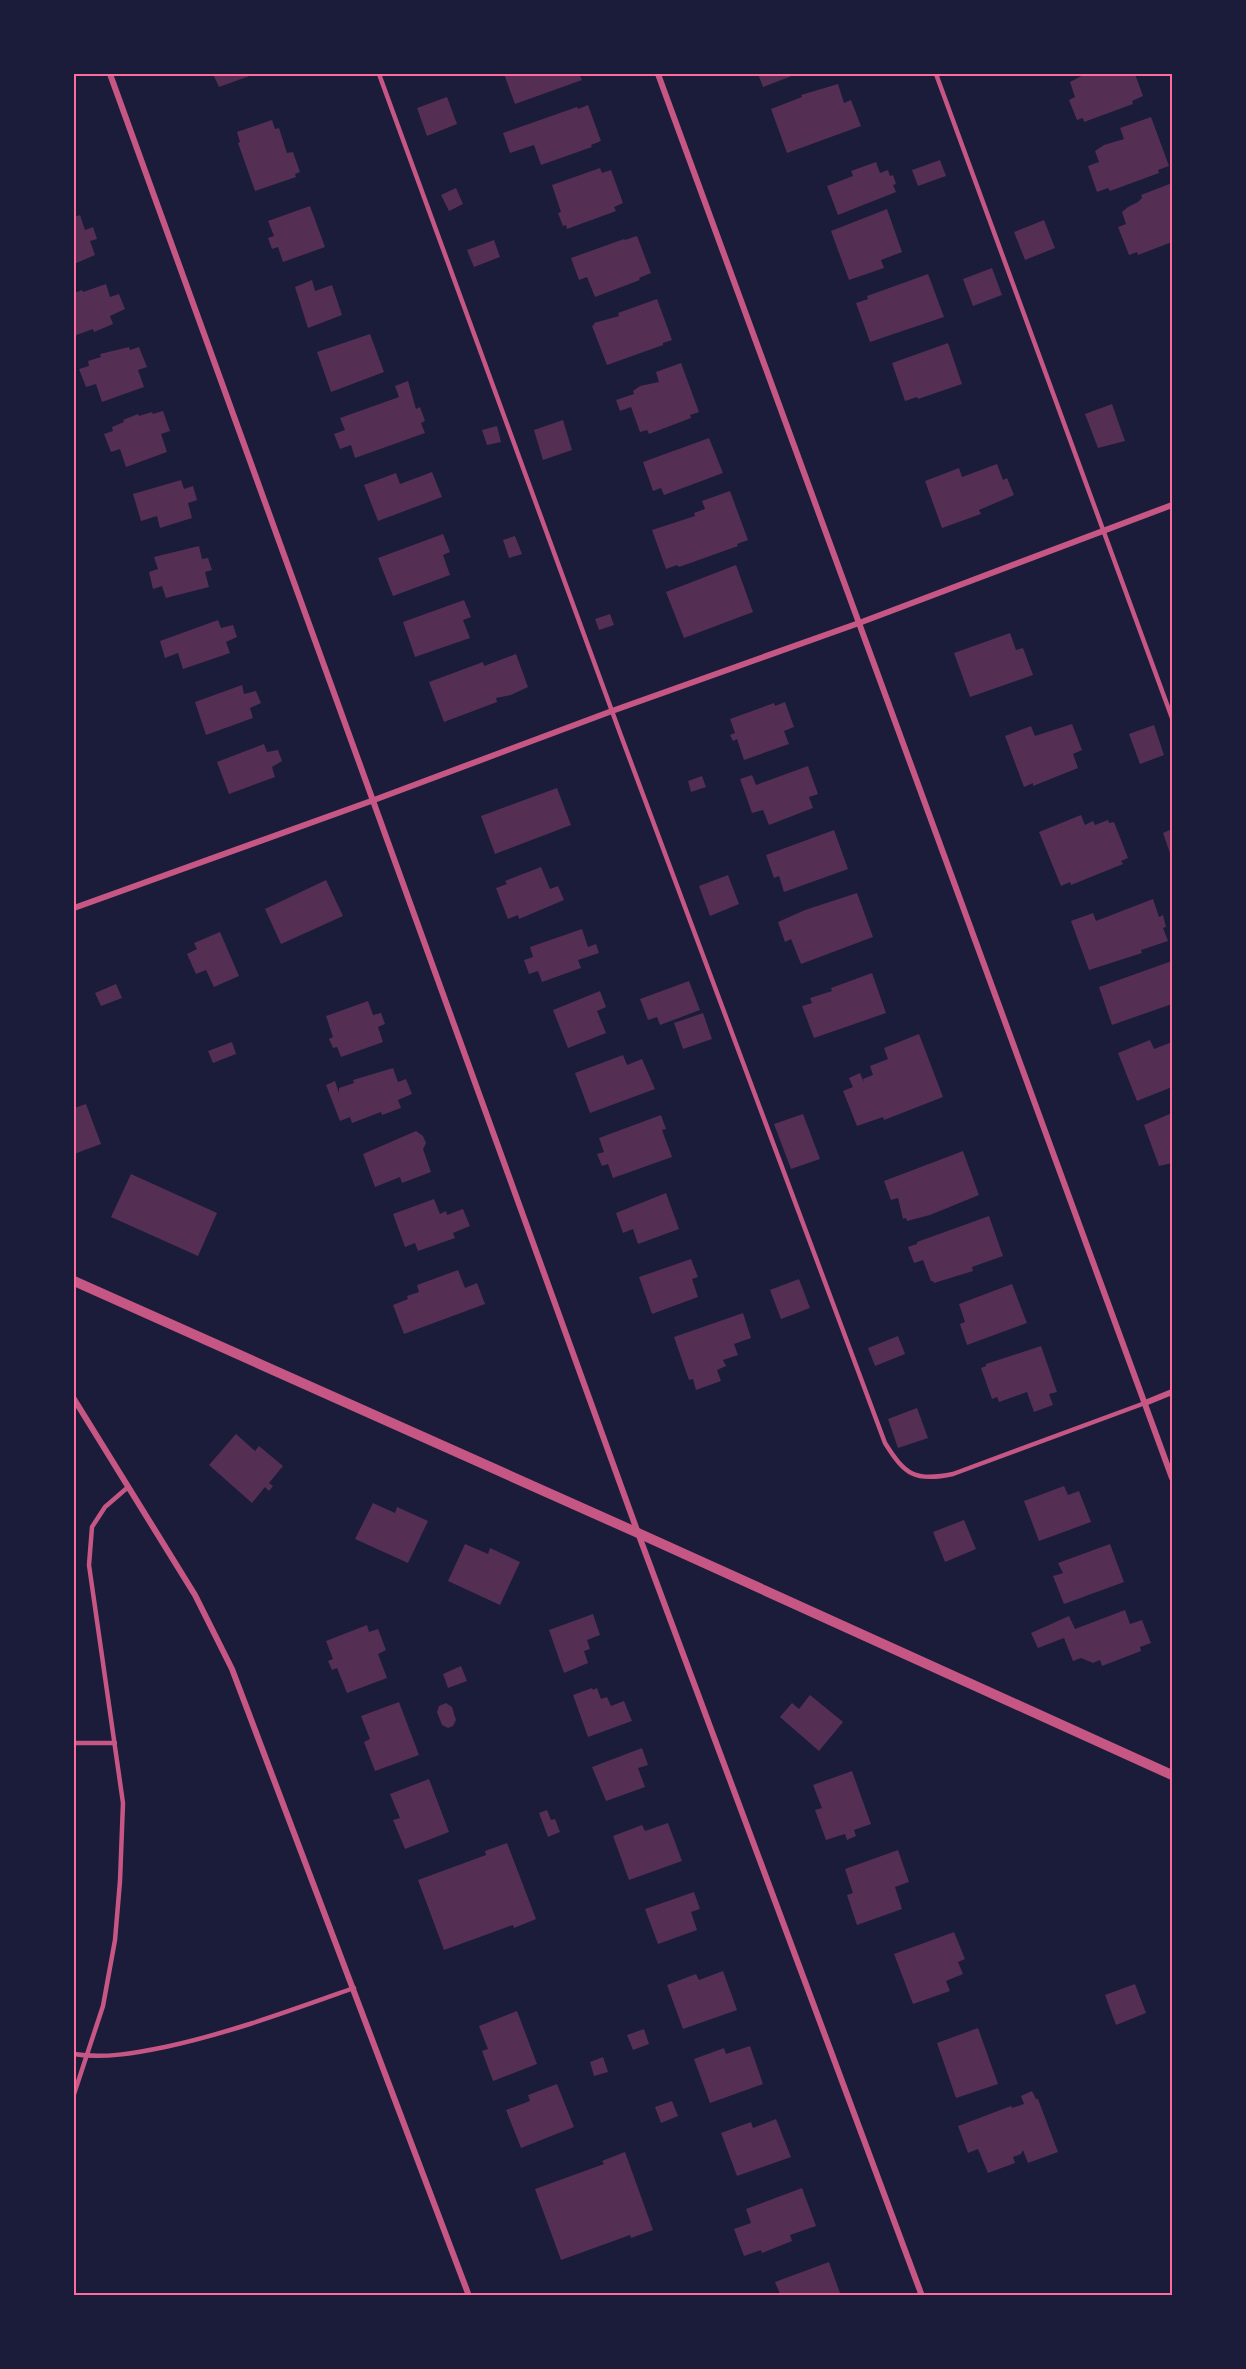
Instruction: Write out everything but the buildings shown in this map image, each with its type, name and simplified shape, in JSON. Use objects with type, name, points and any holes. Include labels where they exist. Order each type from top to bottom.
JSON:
[{"type":"street","points":[[110,74],[638,1533],[922,2295]]},
{"type":"street","points":[[658,74],[1173,1478]]},
{"type":"street","points":[[74,908],[859,623],[1173,505]]},
{"type":"street","points":[[74,1281],[1173,1775]]},
{"type":"street","points":[[1145,1403],[1173,1392]]},
{"type":"street","points":[[74,1399],[195,1595],[232,1669],[469,2295]]},
{"type":"lane","points":[[379,74],[612,711],[885,1443],[897,1462],[911,1474],[930,1479],[952,1474],[1145,1403]]},
{"type":"lane","points":[[936,74],[1173,718]]},
{"type":"lane","points":[[74,2094],[103,2006],[115,1940],[123,1803],[89,1565],[92,1527],[105,1507],[127,1488]]},
{"type":"lane","points":[[74,1743],[115,1743]]},
{"type":"lane","points":[[74,2054],[86,2056],[136,2053],[176,2044],[239,2028],[354,1988]]}]
